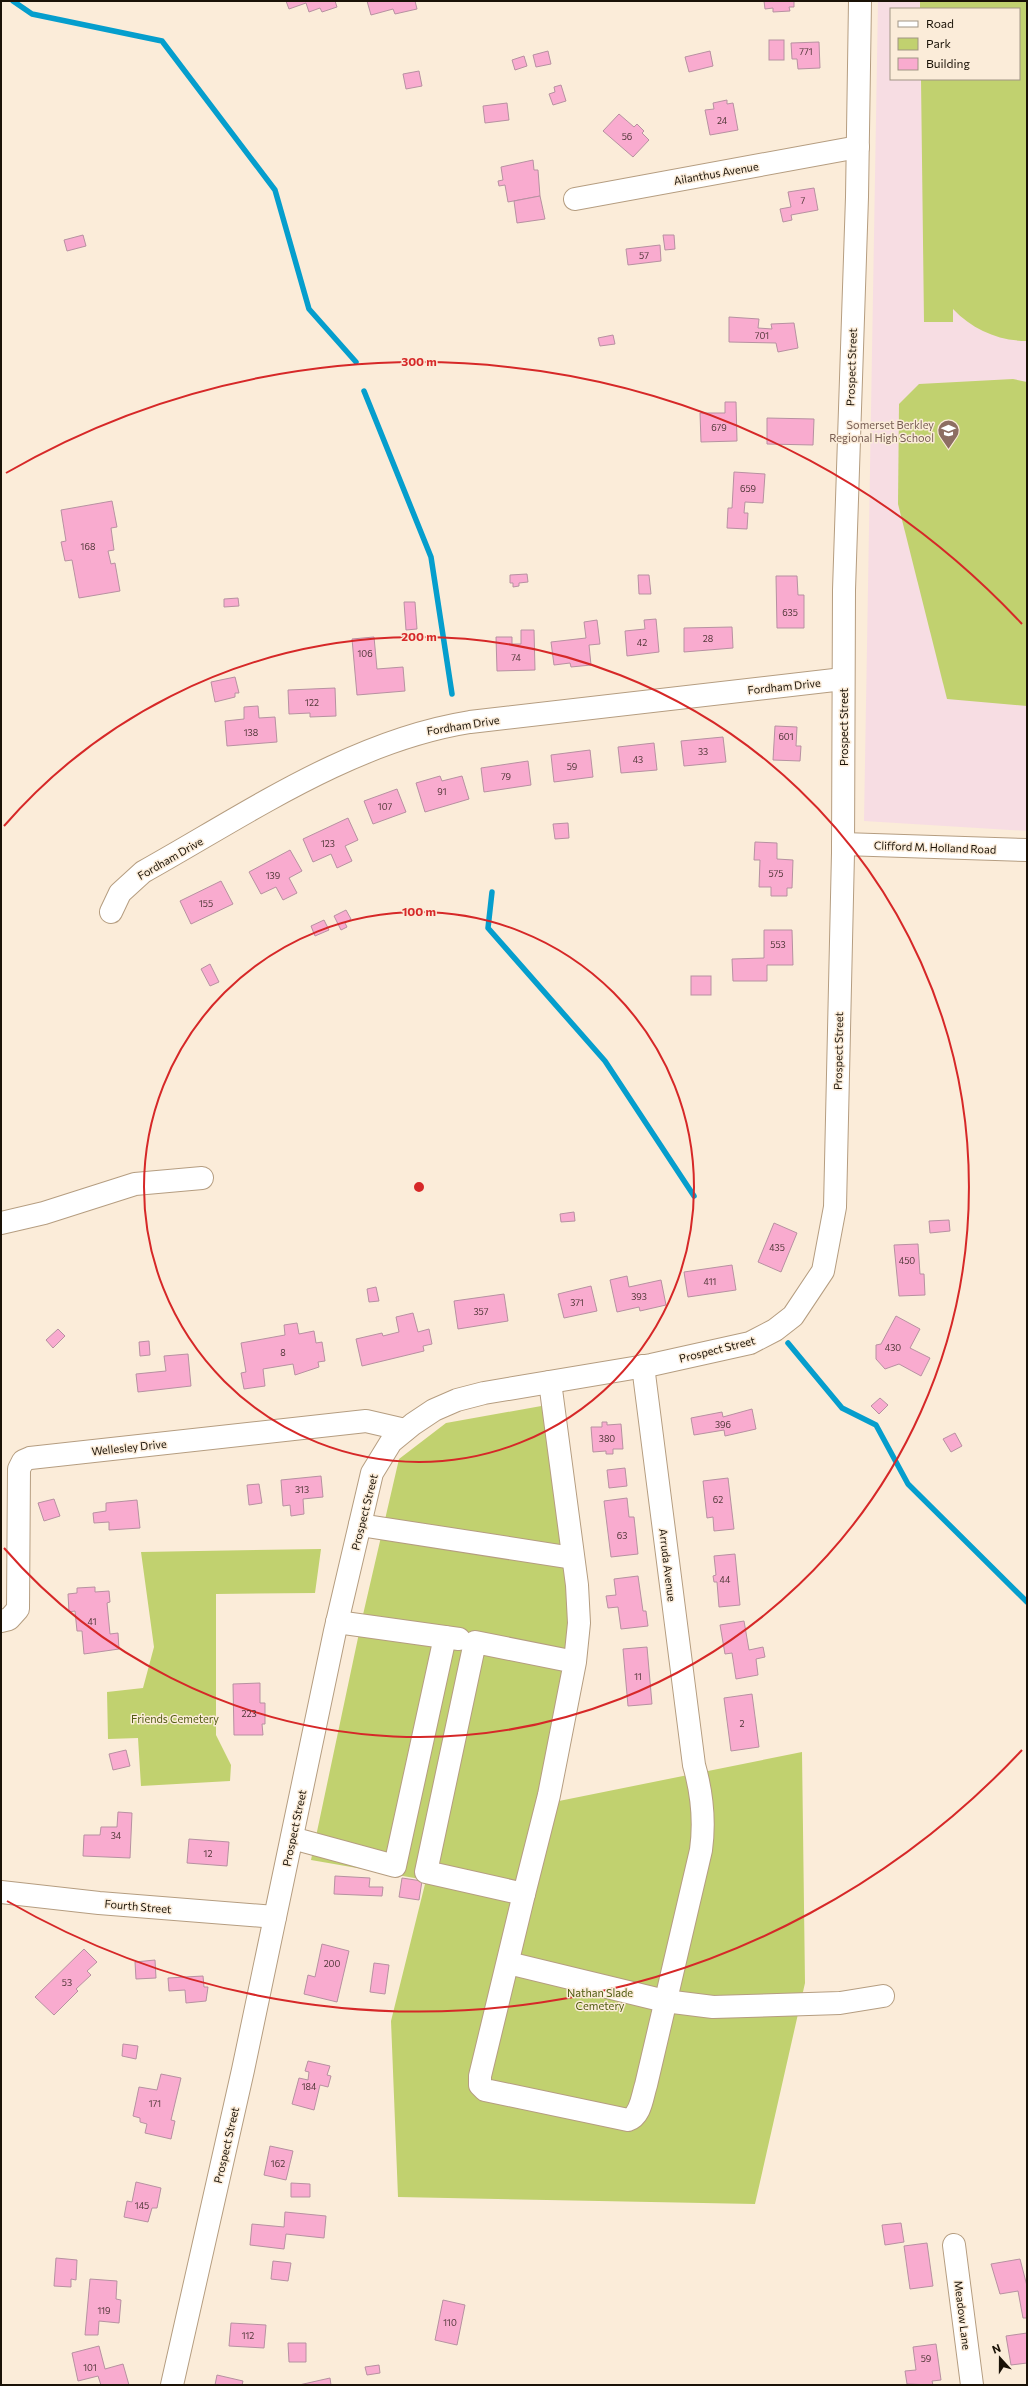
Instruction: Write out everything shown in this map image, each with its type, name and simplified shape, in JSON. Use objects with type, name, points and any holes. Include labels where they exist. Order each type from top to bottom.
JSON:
[{"type":"street","name":"Prospect Street","points":[[172,2385],[275,1917],[337,1622],[372,1473],[391,1442],[405,1430],[434,1410],[457,1400],[484,1393],[643,1366],[750,1343],[775,1330],[793,1316],[823,1271],[835,1207],[843,844],[844,582],[858,147],[860,1]]},
{"type":"street","name":"Ailanthus Avenue","points":[[575,199],[858,147]]},
{"type":"street","name":"Fordham Drive","points":[[111,912],[120,893],[143,872],[314,776],[369,750],[422,731],[470,722],[843,679]]},
{"type":"street","name":"Clifford M. Holland Road","points":[[843,844],[1027,850]]},
{"type":"street","points":[[1,1223],[44,1213],[135,1184],[202,1178]]},
{"type":"street","name":"Arruda Avenue","points":[[508,1963],[480,2076],[480,2085],[485,2090],[591,2114],[628,2120],[633,2118],[637,2114],[646,2085],[702,1843],[704,1828],[701,1791],[694,1764],[643,1366]]},
{"type":"street","points":[[550,1382],[579,1623],[575,1662],[549,1795],[508,1963],[665,2001],[713,2007],[840,2003],[884,1996]]},
{"type":"street","name":"Wellesley Drive","points":[[1,1621],[9,1619],[18,1609],[19,1469],[23,1461],[30,1458],[366,1421],[405,1430]]},
{"type":"street","points":[[360,1525],[572,1558]]},
{"type":"street","points":[[337,1622],[475,1642],[575,1662]]},
{"type":"street","points":[[395,1866],[445,1637]]},
{"type":"street","points":[[426,1872],[475,1642]]},
{"type":"street","points":[[292,1838],[395,1866],[524,1894]]},
{"type":"street","name":"Fourth Street","points":[[1,1892],[99,1903],[275,1917]]},
{"type":"street","name":"Meadow Lane","points":[[954,2245],[972,2385]]},
{"type":"shaded area","name":"Somerset Berkley Regional High School","points":[[878,1],[1027,1],[1027,831],[864,821]]},
{"type":"green space","points":[[920,1],[1027,1],[1027,341],[1006,339],[987,333],[969,323],[953,309],[953,322],[924,322],[921,80],[1020,80],[1020,8],[920,8]]},
{"type":"green space","points":[[1013,379],[1027,382],[1027,706],[947,699],[898,504],[899,404],[919,384]]},
{"type":"green space","name":"Nathan Slade Cemetery","points":[[558,1403],[584,1609],[587,1656],[554,1802],[802,1752],[805,1983],[755,2204],[398,2197],[391,2021],[426,1880],[311,1860],[362,1619],[399,1459],[446,1423]]},
{"type":"green space","name":"Friends Cemetery","points":[[321,1549],[315,1593],[216,1594],[216,1735],[231,1765],[230,1781],[141,1786],[138,1738],[108,1739],[107,1692],[143,1688],[154,1647],[141,1552]]},
{"type":"building","points":[[286,1],[335,1],[337,7],[322,12],[320,8],[309,12],[306,3],[289,9]]},
{"type":"building","points":[[367,1],[415,1],[417,9],[395,14],[393,9],[371,15]]},
{"type":"building","points":[[764,1],[794,1],[794,7],[789,7],[790,11],[773,12],[773,8],[765,9]]},
{"type":"building","points":[[769,40],[784,40],[784,60],[769,60]]},
{"type":"building","points":[[819,42],[820,68],[798,69],[797,59],[792,59],[791,43]]},
{"type":"building","points":[[548,51],[551,64],[536,67],[533,55]]},
{"type":"building","points":[[710,51],[713,66],[689,72],[685,57]]},
{"type":"building","points":[[524,56],[527,66],[515,70],[512,60]]},
{"type":"building","points":[[419,71],[422,86],[406,89],[403,74]]},
{"type":"building","points":[[561,85],[566,101],[553,105],[549,94],[555,92],[554,87]]},
{"type":"building","points":[[727,100],[727,104],[733,103],[738,130],[710,135],[705,110],[714,109],[713,103]]},
{"type":"building","points":[[507,103],[509,120],[485,123],[483,106]]},
{"type":"building","points":[[619,114],[634,127],[637,124],[644,131],[642,133],[649,140],[633,157],[603,131]]},
{"type":"building","points":[[533,160],[534,170],[538,170],[540,196],[508,202],[505,185],[499,186],[498,181],[503,180],[501,167]]},
{"type":"building","points":[[814,188],[818,210],[791,215],[792,220],[783,222],[780,209],[791,207],[788,192]]},
{"type":"building","points":[[540,196],[545,219],[517,223],[514,201]]},
{"type":"building","points":[[83,235],[86,246],[67,251],[64,240]]},
{"type":"building","points":[[663,235],[674,235],[675,249],[665,250]]},
{"type":"building","points":[[660,245],[661,261],[628,265],[626,249]]},
{"type":"building","points":[[729,317],[759,319],[758,328],[772,329],[771,324],[794,323],[798,348],[778,352],[776,343],[729,342]]},
{"type":"building","points":[[613,335],[615,344],[600,346],[598,338]]},
{"type":"building","points":[[725,402],[736,402],[737,441],[701,442],[700,413],[725,413]]},
{"type":"building","points":[[767,418],[814,419],[813,445],[767,444]]},
{"type":"building","points":[[734,472],[765,474],[763,503],[745,502],[744,513],[748,513],[747,529],[727,528],[728,508],[732,508]]},
{"type":"building","points":[[112,501],[117,527],[111,528],[114,550],[108,551],[111,564],[115,563],[120,591],[79,598],[72,560],[65,561],[61,542],[66,541],[61,510]]},
{"type":"building","points":[[527,574],[528,582],[519,583],[519,586],[513,587],[513,583],[510,583],[510,575]]},
{"type":"building","points":[[638,575],[649,575],[651,594],[639,594]]},
{"type":"building","points":[[776,576],[797,576],[798,595],[804,595],[804,628],[777,628]]},
{"type":"building","points":[[238,598],[239,606],[224,607],[224,599]]},
{"type":"building","points":[[404,602],[415,602],[417,629],[406,630]]},
{"type":"building","points":[[656,619],[659,652],[627,656],[625,631],[645,629],[644,620]]},
{"type":"building","points":[[597,620],[600,644],[589,645],[591,665],[571,667],[570,663],[554,665],[551,642],[586,638],[584,622]]},
{"type":"building","points":[[732,627],[733,648],[684,652],[684,628]]},
{"type":"building","points":[[521,630],[534,630],[535,670],[497,671],[496,637],[512,637],[512,644],[521,644]]},
{"type":"building","points":[[374,637],[377,669],[403,667],[405,691],[357,695],[352,639]]},
{"type":"building","points":[[235,677],[239,693],[235,693],[235,697],[215,702],[211,682]]},
{"type":"building","points":[[335,688],[336,716],[310,717],[310,713],[289,714],[288,690]]},
{"type":"building","points":[[258,706],[259,718],[275,717],[277,742],[227,746],[225,721],[244,719],[244,707]]},
{"type":"building","points":[[775,726],[797,727],[796,746],[801,746],[800,761],[773,760]]},
{"type":"building","points":[[723,737],[726,762],[684,766],[681,741]]},
{"type":"building","points":[[654,743],[657,770],[621,773],[618,747]]},
{"type":"building","points":[[590,750],[593,777],[554,782],[551,755]]},
{"type":"building","points":[[528,761],[531,785],[484,792],[481,768]]},
{"type":"building","points":[[440,776],[442,781],[462,776],[469,799],[425,812],[416,783]]},
{"type":"building","points":[[397,789],[406,812],[373,824],[364,801]]},
{"type":"building","points":[[348,818],[358,840],[345,846],[352,861],[337,868],[331,854],[313,862],[303,839]]},
{"type":"building","points":[[568,823],[569,838],[555,839],[553,824]]},
{"type":"building","points":[[755,842],[777,843],[777,859],[793,860],[792,888],[787,888],[787,896],[771,896],[771,887],[759,887],[760,860],[754,860]]},
{"type":"building","points":[[290,850],[302,871],[289,878],[297,893],[283,900],[276,887],[261,894],[249,872]]},
{"type":"building","points":[[221,881],[233,904],[191,924],[180,901]]},
{"type":"building","points":[[346,910],[351,919],[345,923],[347,927],[341,930],[334,916]]},
{"type":"building","points":[[324,920],[329,930],[315,936],[311,926]]},
{"type":"building","points":[[764,930],[792,930],[793,965],[767,965],[767,981],[733,981],[732,959],[764,958]]},
{"type":"building","points":[[210,964],[219,982],[210,986],[201,969]]},
{"type":"building","points":[[691,976],[711,976],[711,995],[691,995]]},
{"type":"building","points":[[574,1212],[575,1221],[561,1222],[560,1214]]},
{"type":"building","points":[[949,1220],[950,1231],[930,1233],[929,1221]]},
{"type":"building","points":[[774,1223],[797,1233],[781,1272],[758,1262]]},
{"type":"building","points":[[918,1244],[920,1274],[924,1274],[925,1295],[899,1296],[894,1245]]},
{"type":"building","points":[[732,1265],[736,1290],[688,1297],[684,1272]]},
{"type":"building","points":[[627,1276],[629,1287],[661,1280],[666,1305],[640,1311],[639,1307],[617,1312],[610,1280]]},
{"type":"building","points":[[591,1286],[597,1311],[564,1318],[558,1294]]},
{"type":"building","points":[[376,1287],[379,1301],[369,1302],[367,1289]]},
{"type":"building","points":[[504,1294],[508,1321],[458,1329],[454,1301]]},
{"type":"building","points":[[413,1313],[418,1332],[429,1329],[432,1344],[423,1346],[424,1351],[362,1366],[356,1339],[382,1333],[383,1336],[399,1332],[396,1317]]},
{"type":"building","points":[[896,1316],[920,1329],[910,1348],[930,1358],[921,1376],[899,1364],[885,1369],[876,1359],[876,1345],[881,1344]]},
{"type":"building","points":[[297,1323],[299,1334],[314,1331],[316,1343],[322,1342],[325,1361],[318,1362],[319,1367],[295,1375],[293,1364],[263,1369],[265,1386],[244,1389],[241,1373],[246,1372],[241,1343],[285,1335],[284,1325]]},
{"type":"building","points":[[58,1329],[65,1336],[53,1348],[46,1340]]},
{"type":"building","points":[[149,1341],[150,1355],[140,1356],[139,1342]]},
{"type":"building","points":[[188,1354],[191,1386],[138,1392],[136,1374],[166,1371],[164,1356]]},
{"type":"building","points":[[880,1398],[888,1405],[879,1414],[871,1406]]},
{"type":"building","points":[[752,1409],[756,1429],[725,1436],[724,1430],[694,1435],[691,1418],[722,1412],[723,1417]]},
{"type":"building","points":[[602,1422],[607,1422],[607,1425],[621,1424],[623,1449],[613,1449],[613,1454],[606,1454],[606,1451],[593,1452],[591,1427],[602,1427]]},
{"type":"building","points":[[955,1433],[962,1446],[951,1452],[943,1439]]},
{"type":"building","points":[[625,1468],[627,1486],[609,1488],[607,1470]]},
{"type":"building","points":[[321,1476],[323,1497],[303,1499],[304,1514],[291,1516],[290,1505],[283,1506],[281,1480]]},
{"type":"building","points":[[728,1478],[734,1529],[714,1531],[713,1517],[707,1518],[703,1481]]},
{"type":"building","points":[[259,1484],[262,1503],[249,1505],[247,1485]]},
{"type":"building","points":[[627,1498],[629,1517],[634,1517],[638,1554],[611,1557],[604,1501]]},
{"type":"building","points":[[54,1499],[60,1516],[44,1521],[38,1503]]},
{"type":"building","points":[[137,1500],[140,1528],[109,1530],[109,1522],[94,1523],[93,1513],[106,1511],[106,1503]]},
{"type":"building","points":[[735,1554],[740,1605],[719,1607],[717,1582],[714,1582],[713,1576],[716,1575],[714,1556]]},
{"type":"building","points":[[638,1576],[643,1611],[646,1611],[648,1626],[621,1629],[618,1607],[608,1608],[606,1596],[616,1595],[614,1579]]},
{"type":"building","points":[[95,1587],[95,1592],[109,1591],[110,1602],[107,1603],[110,1634],[118,1633],[119,1649],[84,1654],[82,1631],[77,1631],[75,1611],[69,1612],[68,1594],[77,1593],[77,1588]]},
{"type":"building","points":[[744,1621],[749,1650],[763,1647],[765,1657],[756,1659],[758,1675],[736,1679],[732,1653],[725,1654],[720,1625]]},
{"type":"building","points":[[647,1647],[652,1704],[628,1706],[623,1649]]},
{"type":"building","points":[[260,1683],[260,1703],[265,1703],[265,1724],[262,1724],[263,1735],[234,1735],[233,1684]]},
{"type":"building","points":[[752,1694],[759,1747],[731,1751],[724,1698]]},
{"type":"building","points":[[126,1750],[130,1766],[113,1770],[109,1754]]},
{"type":"building","points":[[118,1812],[132,1813],[130,1858],[83,1856],[84,1835],[100,1835],[101,1827],[117,1827]]},
{"type":"building","points":[[189,1839],[229,1842],[227,1866],[187,1863]]},
{"type":"building","points":[[335,1876],[370,1878],[369,1887],[383,1887],[382,1896],[334,1894]]},
{"type":"building","points":[[402,1878],[422,1881],[419,1900],[399,1897]]},
{"type":"building","points":[[322,1944],[349,1951],[337,2002],[304,1994],[308,1975],[315,1977]]},
{"type":"building","points":[[84,1949],[97,1962],[87,1971],[91,1975],[76,1989],[78,1991],[54,2015],[35,1997]]},
{"type":"building","points":[[155,1960],[156,1978],[136,1979],[135,1962]]},
{"type":"building","points":[[374,1963],[389,1965],[385,1994],[370,1992]]},
{"type":"building","points":[[203,1976],[204,1987],[208,1987],[206,2001],[186,2003],[185,1990],[169,1991],[168,1978]]},
{"type":"building","points":[[123,2044],[138,2046],[136,2059],[122,2056]]},
{"type":"building","points":[[308,2061],[330,2066],[327,2075],[331,2076],[328,2087],[320,2085],[314,2110],[292,2104],[299,2078],[308,2080],[309,2072],[305,2071]]},
{"type":"building","points":[[161,2074],[181,2078],[171,2120],[175,2121],[171,2139],[145,2133],[147,2124],[140,2122],[140,2118],[133,2116],[139,2087],[157,2090]]},
{"type":"building","points":[[270,2146],[293,2151],[286,2180],[264,2175]]},
{"type":"building","points":[[136,2182],[161,2188],[157,2208],[152,2208],[148,2222],[124,2217],[127,2201],[132,2202]]},
{"type":"building","points":[[291,2183],[310,2184],[310,2197],[291,2197]]},
{"type":"building","points":[[285,2212],[326,2216],[324,2238],[286,2234],[284,2249],[250,2245],[252,2224],[284,2227]]},
{"type":"building","points":[[901,2223],[904,2242],[885,2245],[882,2225]]},
{"type":"building","points":[[927,2243],[933,2286],[910,2289],[904,2246]]},
{"type":"building","points":[[56,2258],[77,2260],[76,2280],[71,2279],[71,2287],[54,2286]]},
{"type":"building","points":[[1020,2259],[1027,2286],[1027,2318],[1023,2318],[1018,2291],[1000,2294],[991,2264]]},
{"type":"building","points":[[273,2261],[291,2263],[288,2281],[271,2279]]},
{"type":"building","points":[[90,2279],[117,2281],[116,2299],[121,2300],[119,2323],[99,2321],[98,2335],[85,2335]]},
{"type":"building","points":[[443,2300],[465,2305],[457,2345],[435,2340]]},
{"type":"building","points":[[231,2323],[266,2325],[264,2348],[229,2346]]},
{"type":"building","points":[[1027,2333],[1027,2363],[1011,2365],[1006,2336]]},
{"type":"building","points":[[288,2343],[306,2343],[306,2362],[289,2362]]},
{"type":"building","points":[[936,2344],[941,2380],[932,2381],[933,2385],[907,2384],[905,2371],[916,2370],[913,2347]]},
{"type":"building","points":[[99,2346],[105,2369],[123,2364],[129,2385],[101,2385],[98,2376],[78,2381],[72,2353]]},
{"type":"building","points":[[379,2365],[380,2373],[367,2375],[365,2367]]},
{"type":"building","points":[[217,2375],[243,2381],[242,2385],[215,2385]]},
{"type":"building","points":[[330,2378],[331,2385],[299,2385]]},
{"type":"waterway","points":[[13,1],[32,14],[162,41],[275,190],[309,309],[356,362]]},
{"type":"waterway","points":[[364,391],[431,557],[452,694]]},
{"type":"waterway","points":[[492,892],[488,928],[605,1061],[694,1196]]},
{"type":"waterway","points":[[788,1343],[842,1408],[876,1425],[908,1484],[1027,1602]]},
{"type":"place","name":"Somerset Berkley Regional High School","points":[[949,450]]}]
